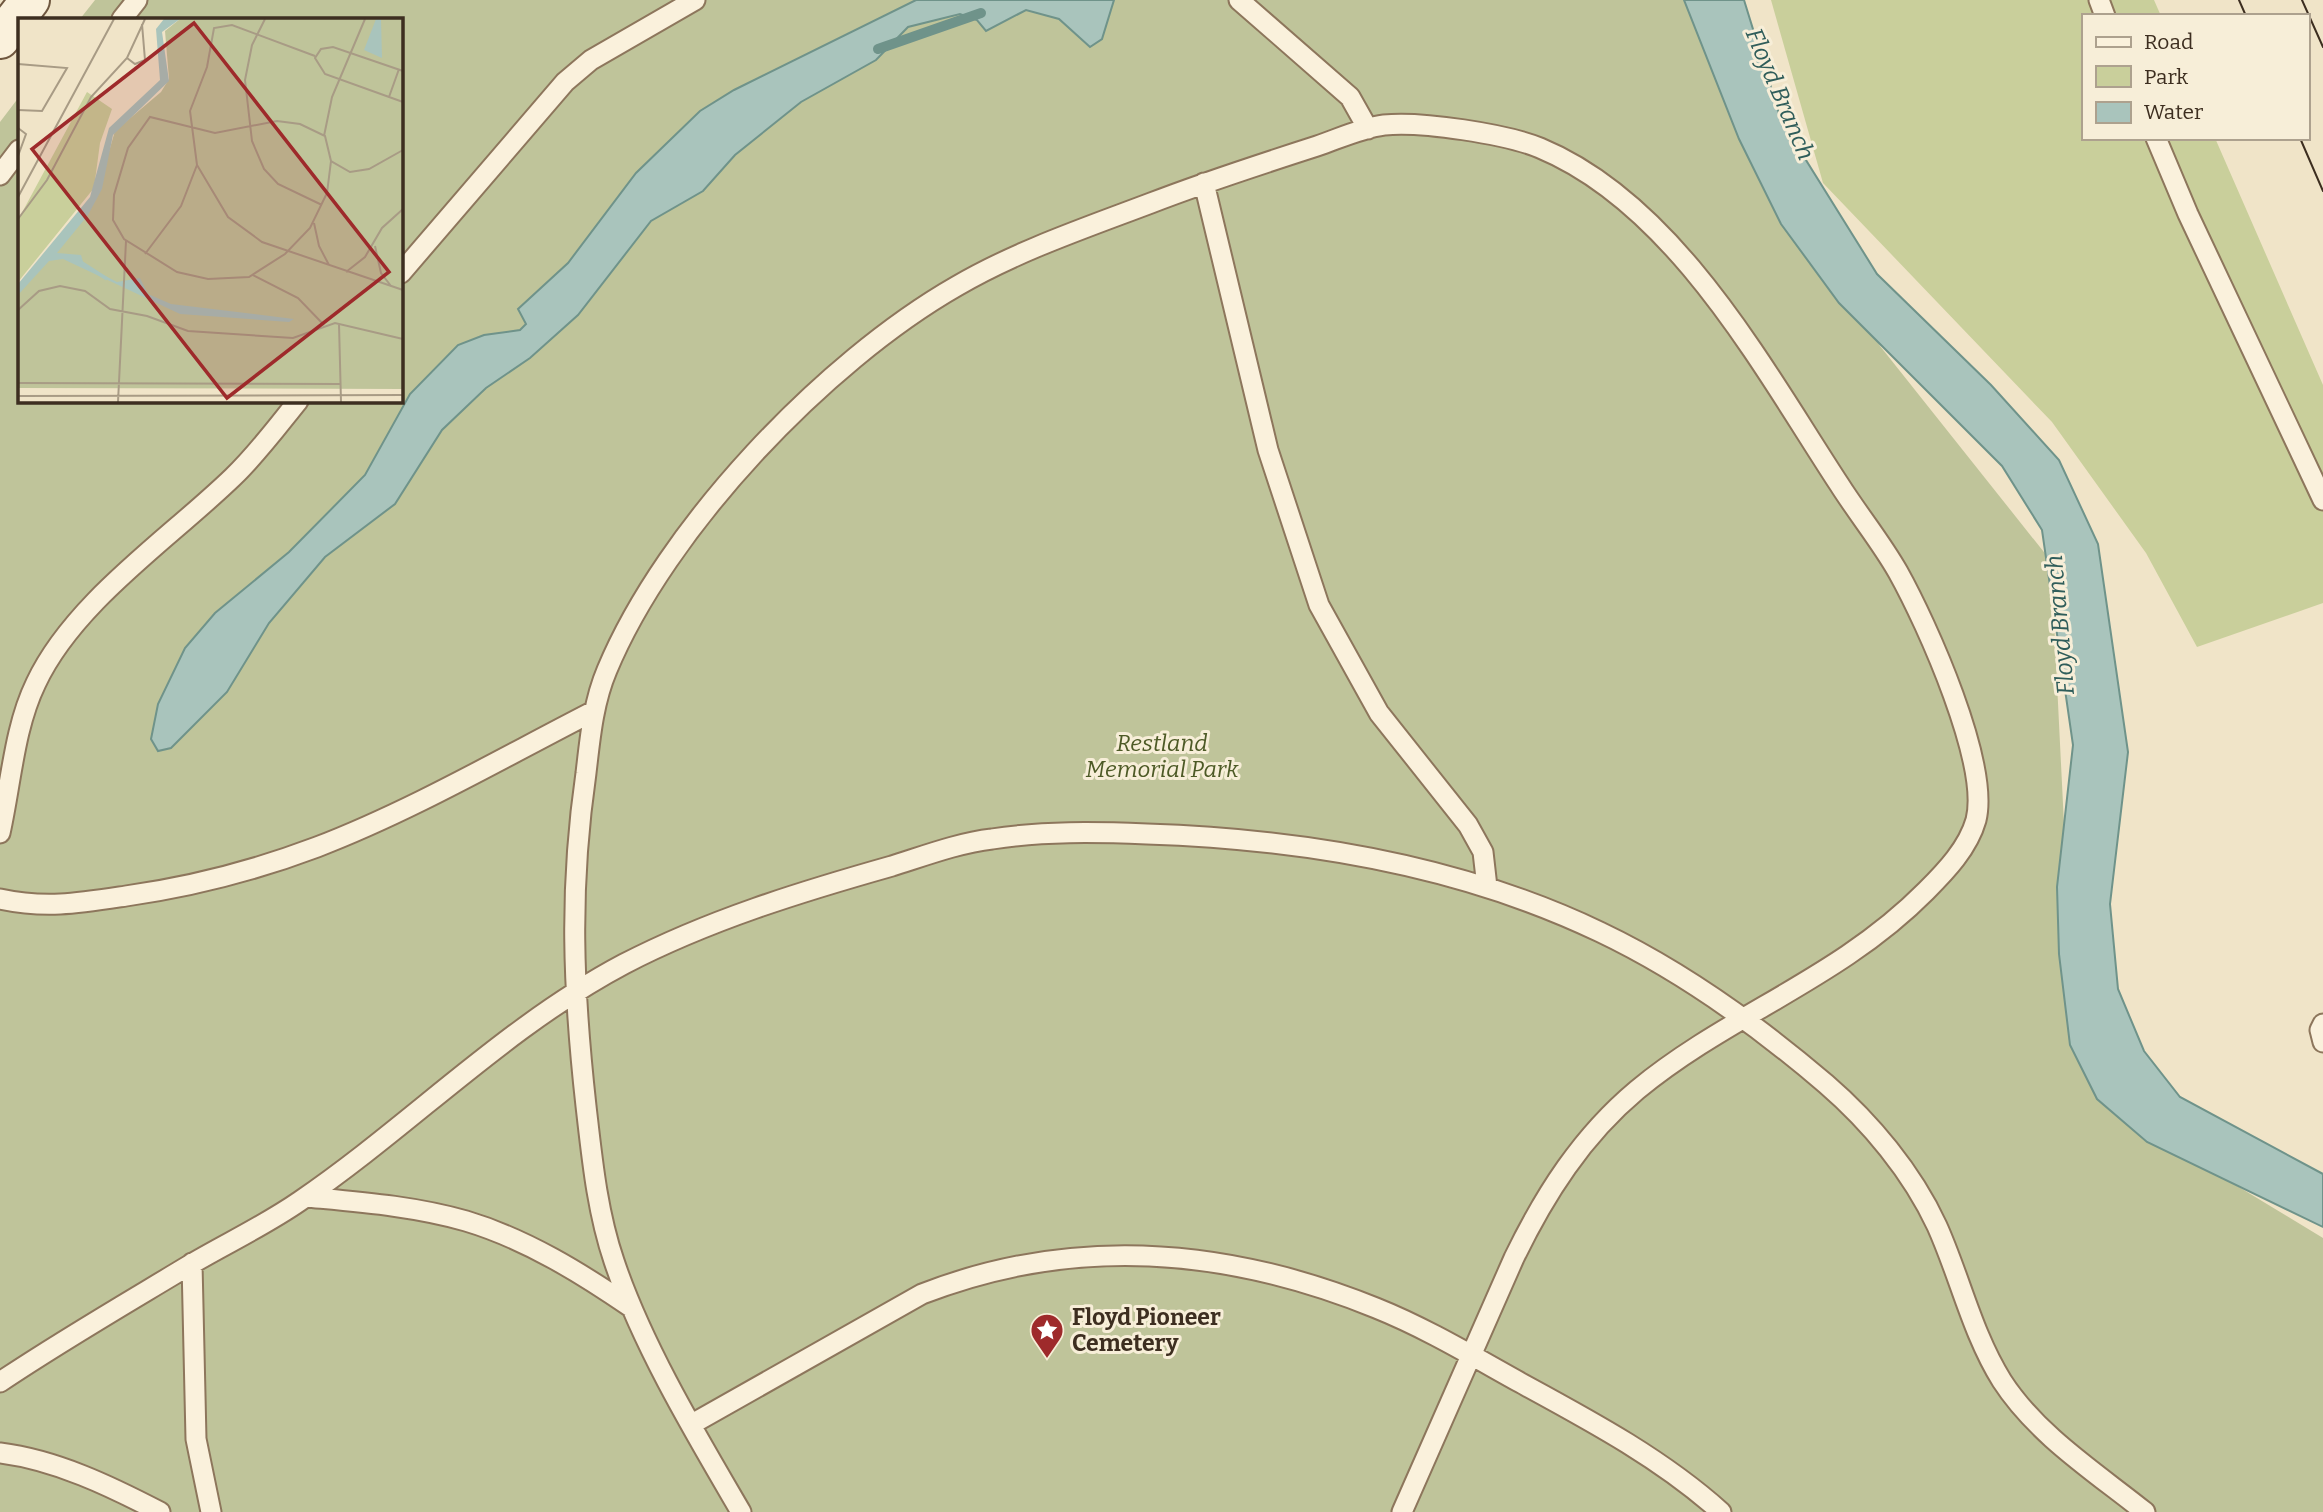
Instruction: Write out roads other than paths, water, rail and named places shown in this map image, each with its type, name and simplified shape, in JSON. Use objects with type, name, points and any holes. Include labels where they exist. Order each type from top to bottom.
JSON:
[{"type":"main road","points":[[0,39],[30,0]]},
{"type":"lane","points":[[123,18],[137,0]]},
{"type":"lane","points":[[402,272],[565,82],[591,60],[695,0]]},
{"type":"lane","points":[[1239,0],[1350,97],[1368,129]]},
{"type":"lane","points":[[741,1512],[632,1308],[612,1255],[598,1201],[574,993],[573,913],[581,804],[594,711],[603,679],[625,632],[676,551],[773,433],[841,367],[879,336],[961,283],[1072,233],[1204,183],[1368,129],[1409,125],[1524,142],[1566,160],[1639,215],[1689,266],[1734,323],[1893,563],[1921,620],[1971,751],[1978,780],[1978,808],[1974,828],[1944,872],[1892,924],[1829,970],[1744,1019],[1643,1084],[1613,1111],[1567,1164],[1534,1217],[1402,1512]]},
{"type":"lane","points":[[2157,140],[2188,214],[2323,500]]},
{"type":"lane","points":[[0,175],[18,151]]},
{"type":"lane","points":[[1204,183],[1268,450],[1319,605],[1353,670],[1380,713],[1468,825],[1483,852],[1487,887]]},
{"type":"lane","points":[[0,832],[24,716],[34,685],[49,657],[89,608],[233,476],[297,402]]},
{"type":"lane","points":[[0,899],[39,906],[82,903],[157,892],[258,866],[353,832],[594,711]]},
{"type":"lane","points":[[0,1382],[192,1263],[268,1223],[574,993],[627,962],[748,909],[995,838],[1046,832],[1234,837],[1304,845],[1487,887],[1597,930],[1666,966],[1744,1019],[1830,1088],[1871,1129],[1910,1179],[1936,1224],[1982,1345],[2006,1386],[2035,1422],[2145,1512]]},
{"type":"lane","points":[[2323,1024],[2320,1030],[2323,1042]]},
{"type":"lane","points":[[306,1197],[404,1208],[467,1221],[575,1269],[632,1308]]},
{"type":"lane","points":[[692,1424],[922,1294],[1008,1266],[1055,1258],[1157,1254],[1265,1272],[1377,1308],[1597,1424],[1653,1460],[1721,1512]]},
{"type":"lane","points":[[192,1263],[196,1439],[211,1512]]},
{"type":"lane","points":[[0,1453],[27,1457],[78,1474],[160,1512]]},
{"type":"water","points":[[916,0],[1114,0],[1102,39],[1090,47],[1059,19],[1026,10],[986,31],[977,20],[960,14],[908,27],[876,60],[801,102],[735,155],[703,191],[651,221],[578,315],[530,358],[486,388],[442,430],[395,504],[325,557],[269,623],[227,692],[171,748],[158,751],[151,739],[158,704],[185,648],[215,613],[289,552],[365,475],[410,394],[458,345],[484,335],[520,330],[526,324],[518,309],[568,263],[636,173],[700,111],[734,90]]},
{"type":"water","name":"Floyd Branch","points":[[1684,0],[1744,0],[1781,120],[1877,274],[1991,385],[2059,460],[2098,544],[2128,752],[2110,904],[2118,989],[2144,1051],[2180,1097],[2323,1174],[2323,1227],[2147,1142],[2097,1099],[2070,1045],[2059,954],[2057,887],[2073,745],[2042,530],[2002,466],[1839,303],[1781,224],[1739,139]]},
{"type":"waterway","points":[[878,49],[981,13]]},
{"type":"tram line","points":[[2239,0],[2245,14]]},
{"type":"tram line","points":[[2302,0],[2308,14]]},
{"type":"tram line","points":[[2309,16],[2323,47]]},
{"type":"tram line","points":[[2301,140],[2323,191]]},
{"type":"place","name":"Floyd Pioneer Cemetery","points":[[1047,1360]]},
{"type":"park label","name":"Restland Memorial Park","points":[[1162,756]]}]
